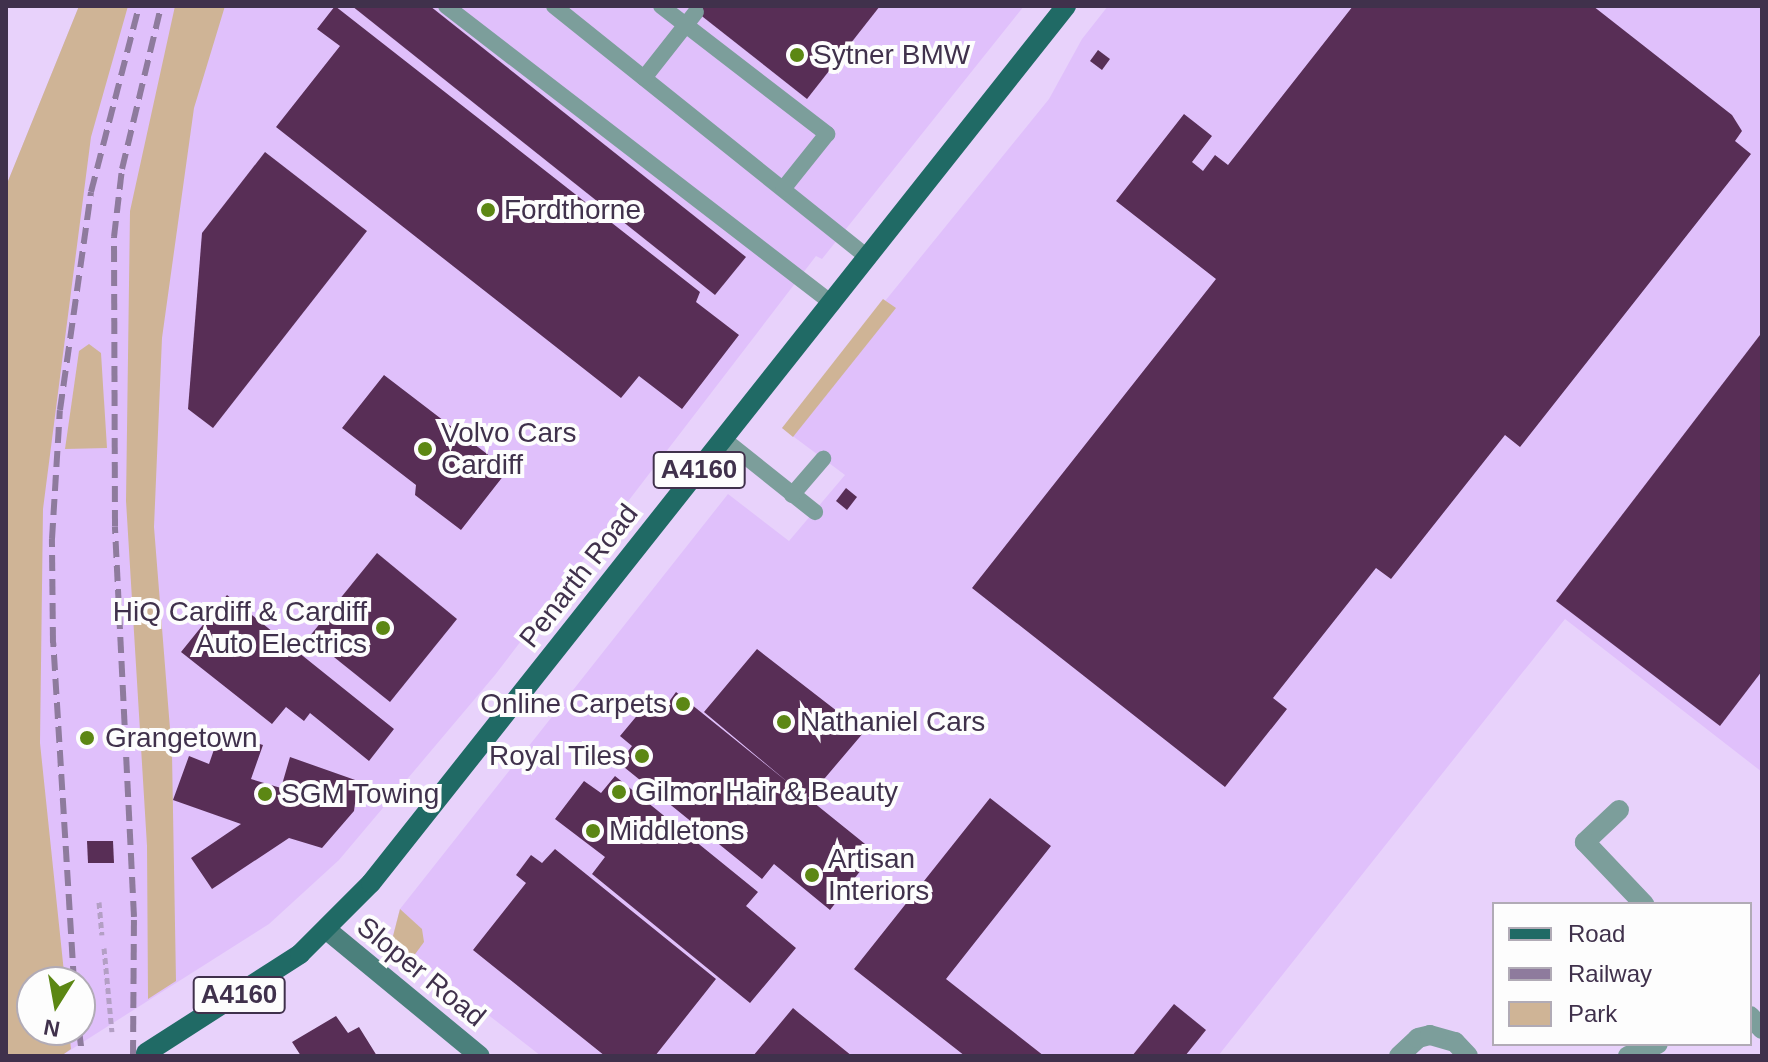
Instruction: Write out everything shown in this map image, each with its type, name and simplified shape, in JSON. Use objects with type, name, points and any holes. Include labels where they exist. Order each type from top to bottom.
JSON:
[{"type":"main road","name":"Penarth Road","points":[[146,1053],[262,980],[327,930],[726,441],[1066,6]]},
{"type":"street","points":[[1619,810],[1585,842],[1642,902]]},
{"type":"street","name":"Sloper Road","points":[[327,930],[480,1056]]},
{"type":"street","points":[[1399,1056],[1418,1038],[1430,1035],[1455,1042],[1468,1056]]},
{"type":"street","points":[[1628,1056],[1653,1046]]},
{"type":"lane","points":[[446,6],[833,304]]},
{"type":"lane","points":[[554,6],[869,258]]},
{"type":"lane","points":[[661,6],[691,19],[827,134],[783,189]]},
{"type":"lane","points":[[644,78],[691,19]]},
{"type":"lane","points":[[726,441],[815,512]]},
{"type":"lane","points":[[792,495],[823,459]]},
{"type":"path","points":[[99,902],[102,935]]},
{"type":"path","points":[[104,948],[112,1032]]},
{"type":"shaded area","points":[[79,6],[1024,6],[822,259],[816,256],[495,675],[339,860],[269,924],[96,1034],[96,966],[27,966],[6,186]]},
{"type":"shaded area","points":[[1108,6],[1762,6],[1762,772],[1565,619],[1218,1056],[541,1056],[392,940],[400,909],[728,494],[789,541],[845,475],[782,428],[1049,99],[1082,39]]},
{"type":"shaded area","points":[[29,1046],[77,1046],[61,1056],[29,1056]]},
{"type":"green space","points":[[79,6],[128,6],[91,137],[43,509],[40,743],[63,966],[16,966],[16,1046],[71,1046],[61,1056],[6,1056],[6,186]]},
{"type":"green space","points":[[175,6],[225,6],[194,108],[162,338],[154,527],[172,754],[176,981],[148,999],[147,846],[126,501],[130,211]]},
{"type":"green space","points":[[883,299],[896,308],[793,437],[782,428]]},
{"type":"green space","points":[[89,344],[101,353],[107,448],[65,449],[79,351]]},
{"type":"green space","points":[[400,909],[422,929],[424,942],[413,957],[392,940]]},
{"type":"building","name":"Fordthorne","points":[[335,6],[700,292],[696,302],[739,335],[682,409],[639,376],[621,398],[276,127],[340,46],[317,29]]},
{"type":"building","points":[[352,6],[430,6],[746,257],[715,295]]},
{"type":"building","name":"Sytner BMW","points":[[689,6],[880,6],[807,99]]},
{"type":"building","points":[[1353,6],[1593,6],[1732,115],[1742,131],[1735,141],[1751,154],[1520,447],[1505,435],[1391,579],[1376,568],[1273,698],[1287,709],[1225,787],[972,588],[1216,279],[1116,201],[1184,114],[1212,136],[1192,162],[1203,171],[1215,155],[1228,165]]},
{"type":"building","points":[[1098,50],[1110,59],[1102,70],[1090,61]]},
{"type":"building","points":[[265,152],[367,231],[213,428],[188,409],[202,233]]},
{"type":"building","points":[[1760,335],[1762,671],[1720,726],[1556,601]]},
{"type":"building","name":"Volvo Cars Cardiff","points":[[384,375],[508,470],[461,530],[415,495],[416,485],[342,428]]},
{"type":"building","points":[[846,488],[857,497],[847,510],[836,501]]},
{"type":"building","name":"HiQ Cardiff & Cardiff Auto Electrics","points":[[377,553],[457,619],[390,702],[309,637]]},
{"type":"building","points":[[227,595],[394,729],[369,761],[310,713],[304,721],[286,707],[272,724],[181,652]]},
{"type":"building","points":[[757,649],[864,732],[808,798],[875,852],[830,910],[774,864],[762,879],[619,763],[632,746],[620,736],[650,700],[663,710],[676,692],[790,784],[704,712]]},
{"type":"building","name":"SGM Towing","points":[[220,732],[263,745],[251,779],[281,788],[290,757],[358,781],[354,811],[322,848],[289,838],[212,889],[191,858],[241,824],[173,800],[189,756],[209,764]]},
{"type":"building","points":[[615,776],[758,892],[746,906],[796,948],[750,1003],[592,874],[605,857],[555,819],[584,781],[601,793]]},
{"type":"building","points":[[990,798],[1051,846],[946,979],[1044,1056],[965,1056],[854,969]]},
{"type":"building","points":[[87,841],[113,841],[114,863],[88,863]]},
{"type":"building","points":[[555,849],[716,979],[655,1056],[605,1056],[473,950],[526,883],[516,875],[531,855],[542,863]]},
{"type":"building","points":[[1174,1004],[1206,1030],[1185,1056],[1132,1056]]},
{"type":"building","points":[[793,1008],[800,1014],[852,1056],[753,1056]]},
{"type":"building","points":[[336,1016],[348,1033],[359,1027],[377,1056],[301,1056],[292,1042]]},
{"type":"railway","points":[[73,966],[53,643],[52,539],[60,410],[91,192],[139,6]]},
{"type":"railway","points":[[133,1056],[134,917],[115,526],[114,237],[122,169],[161,6]]},
{"type":"railway","points":[[81,1046],[82,1056]]},
{"type":"place","name":"Sytner BMW","points":[[797,55]]},
{"type":"place","name":"Fordthorne","points":[[488,210]]},
{"type":"place","name":"Volvo Cars Cardiff","points":[[425,449]]},
{"type":"place","name":"HiQ Cardiff & Cardiff Auto Electrics","points":[[383,628]]},
{"type":"place","name":"Online Carpets","points":[[683,704]]},
{"type":"place","name":"Nathaniel Cars","points":[[784,722]]},
{"type":"place","name":"Grangetown","points":[[87,738]]},
{"type":"place","name":"Royal Tiles","points":[[642,756]]},
{"type":"place","name":"Gilmor Hair & Beauty","points":[[619,792]]},
{"type":"place","name":"SGM Towing","points":[[265,794]]},
{"type":"place","name":"Middletons","points":[[593,831]]},
{"type":"place","name":"Artisan Interiors","points":[[812,875]]}]
